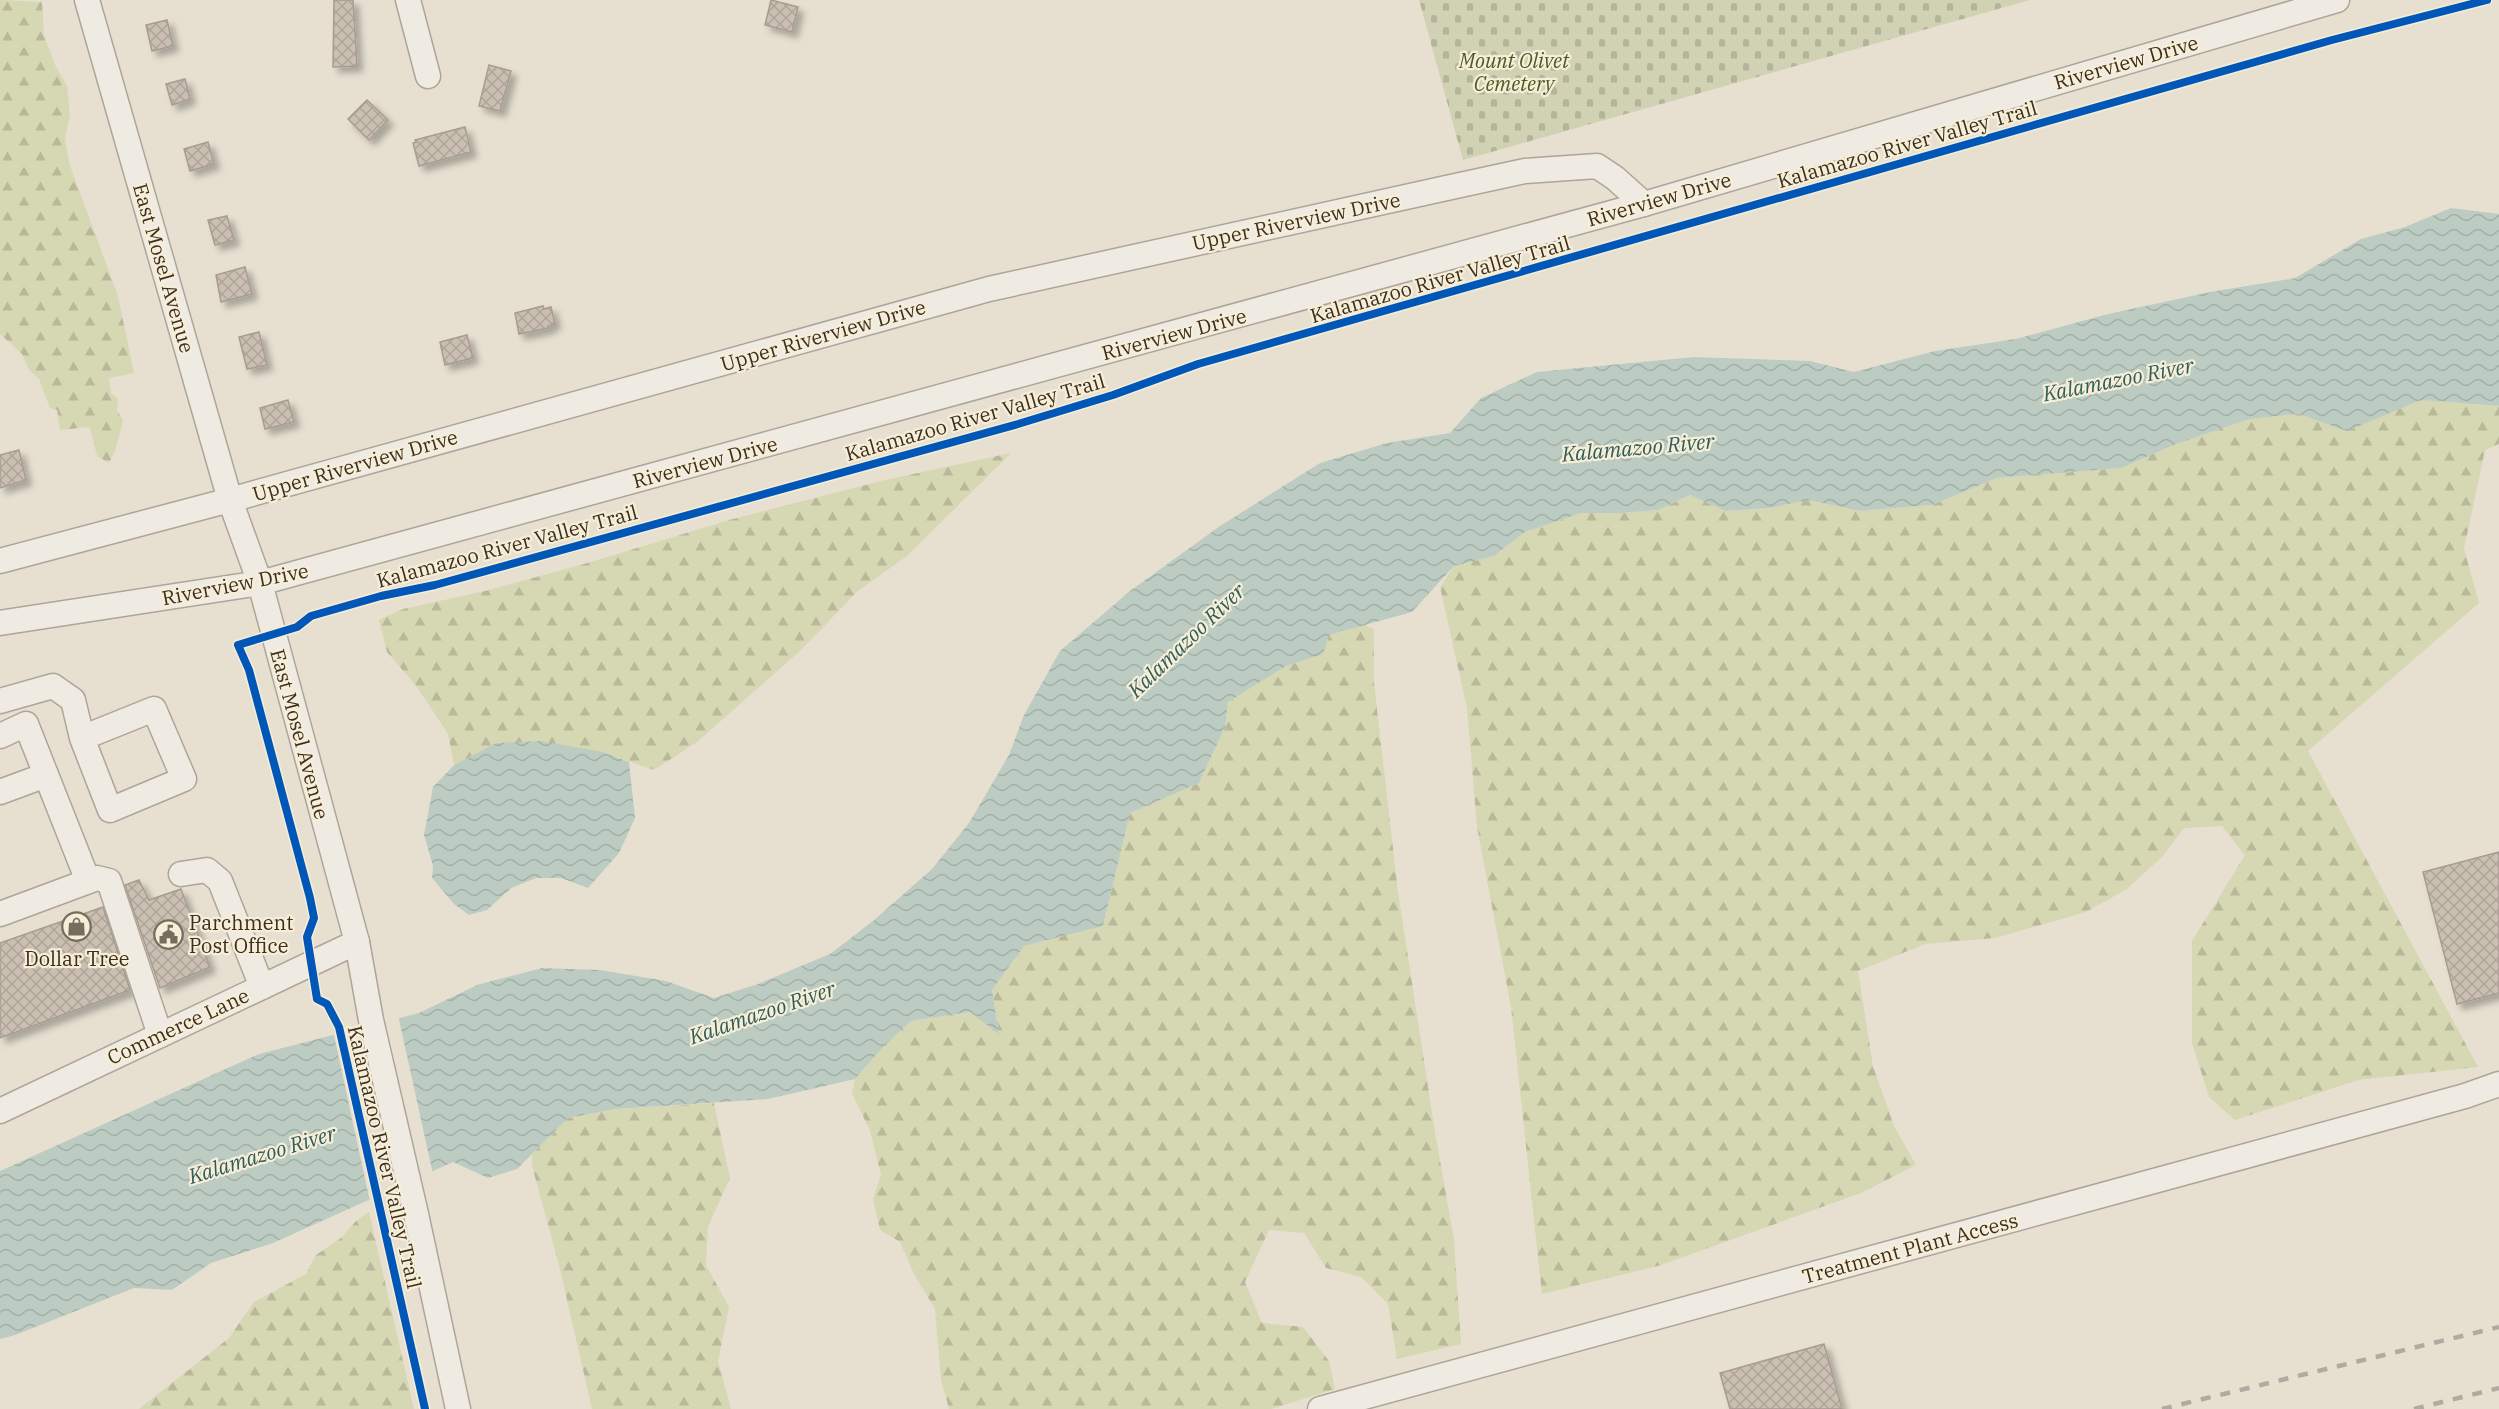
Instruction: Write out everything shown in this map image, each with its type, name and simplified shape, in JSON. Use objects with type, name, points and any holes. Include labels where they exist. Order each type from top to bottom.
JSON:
[{"type":"street","name":"East Mosel Avenue","points":[[87,0],[230,500],[260,583],[357,942],[371,1020],[458,1409]]},
{"type":"street","points":[[408,0],[428,76]]},
{"type":"street","name":"Riverview Drive","points":[[0,623],[260,583],[1644,204],[2337,0]]},
{"type":"street","name":"Upper Riverview Drive","points":[[0,561],[230,500],[989,289],[1504,176],[1546,169],[1597,166],[1615,178],[1644,204]]},
{"type":"street","points":[[0,701],[53,686],[73,700],[82,738],[110,810],[184,779],[154,709],[82,738]]},
{"type":"street","points":[[0,736],[26,724],[88,881]]},
{"type":"street","points":[[0,792],[46,775]]},
{"type":"street","points":[[181,874],[207,870],[220,881],[262,987]]},
{"type":"street","points":[[0,914],[97,878],[109,881],[160,1035]]},
{"type":"street","name":"Commerce Lane","points":[[0,1111],[357,942]]},
{"type":"street","name":"Treatment Plant Access","points":[[1320,1409],[2456,1098],[2499,1084]]},
{"type":"green space","points":[[0,0],[42,2],[44,36],[56,67],[67,86],[70,115],[65,138],[69,163],[118,296],[134,373],[109,378],[111,393],[118,399],[117,410],[123,421],[115,451],[109,463],[97,456],[90,427],[60,430],[57,410],[50,408],[39,379],[29,370],[22,354],[0,334]]},
{"type":"green space","name":"Mount Olivet Cemetery","points":[[1419,0],[2030,0],[1463,160]]},
{"type":"green space","points":[[2421,400],[2499,406],[2499,444],[2485,450],[2464,549],[2479,603],[2308,751],[2478,1067],[2358,1080],[2235,1120],[2209,1097],[2192,1043],[2192,941],[2245,855],[2222,826],[2184,828],[2163,856],[2127,889],[2086,912],[1995,938],[1925,944],[1858,971],[1873,1066],[1894,1126],[1916,1165],[1861,1193],[1658,1266],[1542,1294],[1511,1007],[1477,827],[1467,708],[1440,587],[1454,566],[1494,556],[1525,532],[1581,513],[1658,510],[1690,495],[1725,511],[1770,508],[1808,500],[1860,511],[1932,505],[1997,478],[2121,468],[2176,444],[2250,419],[2299,414],[2347,430]]},
{"type":"green space","points":[[1011,453],[907,556],[858,591],[801,650],[697,742],[654,770],[603,752],[496,743],[454,765],[448,734],[417,687],[387,652],[379,620],[403,609],[485,591],[729,520],[881,481]]},
{"type":"green space","points":[[1365,625],[1374,629],[1374,683],[1398,892],[1454,1240],[1461,1344],[1397,1359],[1388,1304],[1361,1277],[1326,1268],[1304,1233],[1269,1230],[1245,1282],[1262,1323],[1303,1327],[1329,1361],[1335,1389],[1271,1409],[949,1409],[941,1380],[935,1309],[914,1274],[900,1242],[880,1230],[873,1199],[881,1175],[870,1131],[852,1093],[855,1079],[885,1045],[911,1021],[971,1012],[999,1033],[992,990],[1024,946],[1103,926],[1130,813],[1199,783],[1225,727],[1228,702],[1286,666],[1323,654],[1329,635]]},
{"type":"green space","points":[[714,1103],[730,1178],[708,1227],[706,1265],[729,1307],[718,1361],[731,1409],[592,1409],[559,1265],[532,1166],[532,1154],[568,1118],[615,1109]]},
{"type":"green space","points":[[369,1212],[414,1409],[139,1409],[229,1338],[254,1302],[306,1274],[316,1255],[341,1238],[356,1221]]},
{"type":"water","name":"Kalamazoo River","points":[[2451,208],[2499,214],[2499,406],[2421,400],[2347,431],[2299,414],[2250,419],[2176,444],[2121,468],[1997,478],[1932,505],[1860,511],[1808,500],[1770,508],[1725,511],[1690,495],[1658,510],[1581,513],[1525,532],[1494,556],[1454,566],[1412,612],[1329,635],[1323,654],[1286,666],[1228,702],[1225,727],[1199,783],[1130,813],[1103,926],[1024,946],[992,990],[999,1034],[970,1012],[911,1021],[885,1045],[855,1079],[768,1099],[615,1109],[568,1118],[517,1169],[488,1178],[453,1162],[273,1243],[211,1263],[172,1290],[134,1288],[0,1339],[0,1171],[259,1054],[419,1013],[477,985],[542,968],[600,970],[666,981],[714,998],[758,984],[830,954],[873,921],[932,869],[969,823],[1009,755],[1024,715],[1060,651],[1130,591],[1220,526],[1320,463],[1387,443],[1450,433],[1481,398],[1537,372],[1694,357],[1810,361],[1854,372],[1935,351],[2016,339],[2104,315],[2210,292],[2295,278],[2361,239],[2405,227]]},
{"type":"water","points":[[541,741],[603,752],[629,762],[635,818],[619,853],[588,888],[561,878],[536,878],[511,888],[487,910],[469,915],[454,904],[432,878],[433,866],[424,835],[433,787],[454,765],[496,743]]},
{"type":"pier","points":[[398,1015],[433,1174],[370,1202],[333,1031]]},
{"type":"building","points":[[334,0],[353,0],[357,66],[333,67]]},
{"type":"building","points":[[771,0],[798,7],[792,32],[765,25]]},
{"type":"building","points":[[167,20],[173,46],[152,51],[146,25]]},
{"type":"building","points":[[489,65],[511,71],[500,111],[479,106]]},
{"type":"building","points":[[185,79],[190,99],[172,105],[166,84]]},
{"type":"building","points":[[367,100],[388,120],[369,140],[348,119]]},
{"type":"building","points":[[465,127],[471,152],[419,166],[413,143],[416,142],[415,140]]},
{"type":"building","points":[[208,142],[214,164],[190,171],[184,149]]},
{"type":"building","points":[[227,216],[234,240],[215,245],[208,220]]},
{"type":"building","points":[[245,267],[252,294],[221,302],[216,275]]},
{"type":"building","points":[[543,306],[544,309],[551,307],[555,324],[548,328],[519,334],[515,313]]},
{"type":"building","points":[[259,332],[267,365],[247,369],[239,337]]},
{"type":"building","points":[[467,335],[473,358],[445,365],[440,342]]},
{"type":"building","points":[[288,400],[294,422],[265,429],[260,408]]},
{"type":"building","points":[[19,450],[26,480],[0,488],[0,455]]},
{"type":"building","points":[[2499,852],[2499,993],[2457,1004],[2423,872]]},
{"type":"building","name":"Parchment Post Office","points":[[139,880],[149,900],[181,889],[210,967],[160,988],[125,885]]},
{"type":"building","points":[[103,907],[130,990],[0,1038],[0,943]]},
{"type":"building","points":[[1824,1344],[1842,1409],[1730,1409],[1720,1373]]},
{"type":"railway","points":[[2162,1409],[2499,1327]]},
{"type":"railway","points":[[2414,1409],[2499,1388]]},
{"type":"cycle path","name":"Kalamazoo River Valley Trail","points":[[425,1409],[339,1027],[327,1004],[317,999],[307,937],[314,918],[310,898],[249,670],[238,645],[297,627],[311,616],[381,596],[435,585],[1018,424],[1113,395],[1198,364],[2332,40],[2487,0]]},
{"type":"place","name":"Dollar Tree","points":[[77,927]]},
{"type":"place","name":"Parchment Post Office","points":[[168,934]]}]
